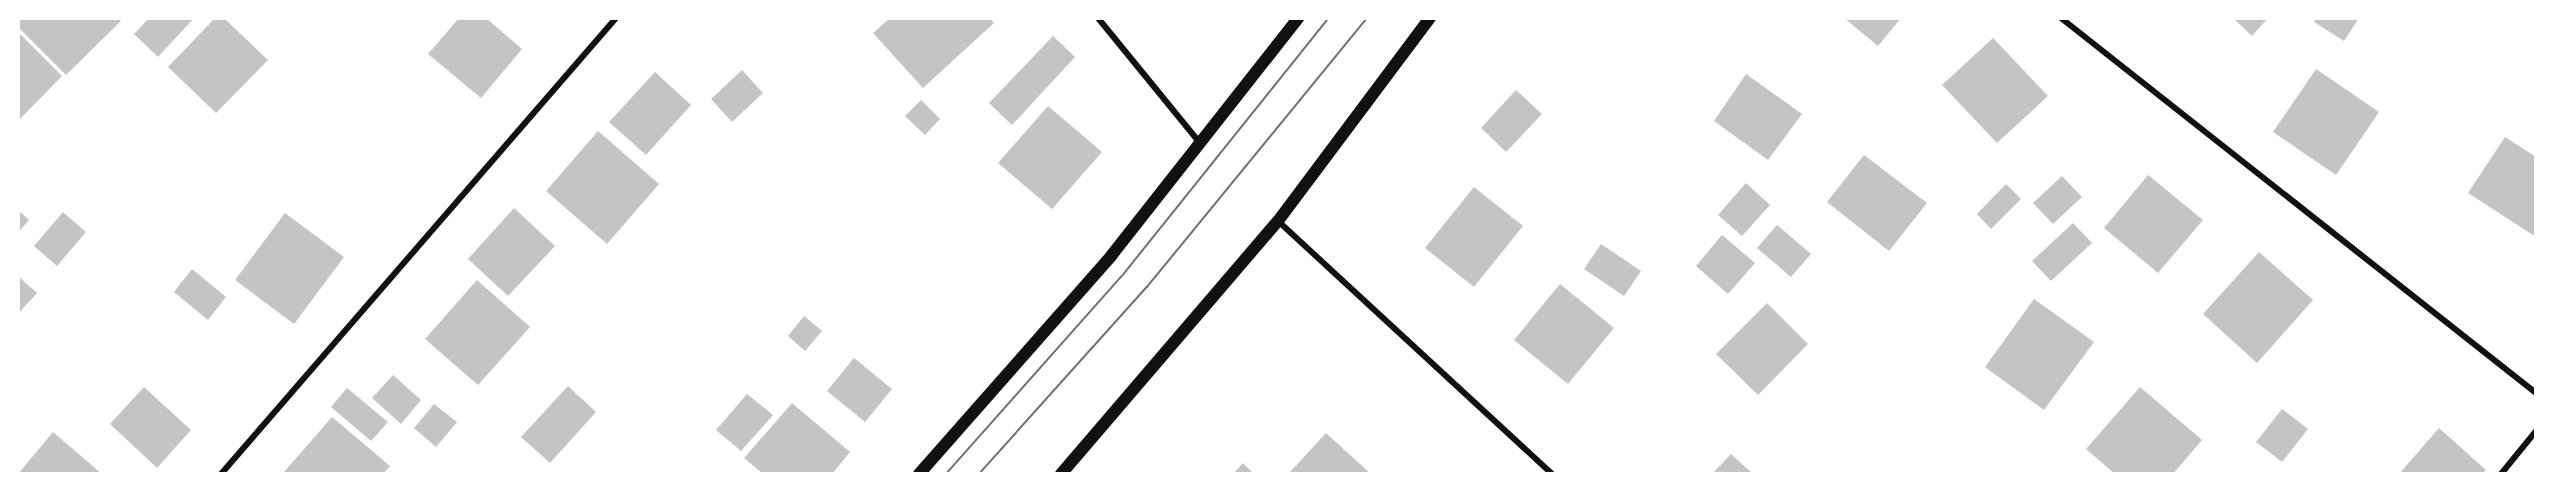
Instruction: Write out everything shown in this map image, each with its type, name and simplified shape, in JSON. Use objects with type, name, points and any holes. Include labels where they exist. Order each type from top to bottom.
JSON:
[{"type":"main road","points":[[919,474],[1202,146],[1299,18]]},
{"type":"main road","points":[[1061,474],[1278,221],[1430,18]]},
{"type":"street","points":[[221,474],[616,18]]},
{"type":"street","points":[[1098,18],[1202,146]]},
{"type":"street","points":[[2061,18],[2536,393]]},
{"type":"street","points":[[1278,221],[1552,474]]},
{"type":"street","points":[[2501,474],[2536,431]]},
{"type":"building","points":[[18,18],[118,18],[121,21],[66,75],[18,27]]},
{"type":"building","points":[[149,18],[194,18],[158,57],[134,34]]},
{"type":"building","points":[[215,18],[224,18],[268,60],[216,113],[168,67]]},
{"type":"building","points":[[459,18],[486,18],[522,49],[481,98],[428,54]]},
{"type":"building","points":[[890,18],[990,18],[994,23],[923,88],[873,33]]},
{"type":"building","points":[[1844,18],[1901,18],[1878,46]]},
{"type":"building","points":[[2233,18],[2268,18],[2252,36]]},
{"type":"building","points":[[2316,18],[2359,18],[2344,41],[2314,22]]},
{"type":"building","points":[[18,32],[62,76],[18,121]]},
{"type":"building","points":[[1053,36],[1075,57],[1012,125],[989,103]]},
{"type":"building","points":[[1993,38],[2048,96],[1997,143],[1942,85]]},
{"type":"building","points":[[2316,69],[2379,112],[2336,175],[2273,132]]},
{"type":"building","points":[[742,70],[763,93],[732,122],[711,99]]},
{"type":"building","points":[[655,72],[691,105],[646,155],[609,122]]},
{"type":"building","points":[[1746,74],[1802,114],[1768,160],[1714,121]]},
{"type":"building","points":[[1516,90],[1542,114],[1506,152],[1481,128]]},
{"type":"building","points":[[921,100],[940,119],[925,135],[905,116]]},
{"type":"building","points":[[1048,106],[1102,152],[1052,209],[998,163]]},
{"type":"building","points":[[598,131],[659,184],[607,244],[546,191]]},
{"type":"building","points":[[2505,137],[2536,157],[2536,237],[2468,193]]},
{"type":"building","points":[[1864,155],[1927,203],[1889,251],[1827,202]]},
{"type":"building","points":[[2148,175],[2203,220],[2158,273],[2104,228]]},
{"type":"building","points":[[2062,176],[2082,197],[2053,224],[2033,203]]},
{"type":"building","points":[[1746,183],[1770,205],[1742,236],[1718,215]]},
{"type":"building","points":[[2006,184],[2021,199],[1991,229],[1977,214]]},
{"type":"building","points":[[1474,187],[1523,226],[1474,287],[1425,248]]},
{"type":"building","points":[[514,208],[555,246],[508,296],[468,259]]},
{"type":"building","points":[[18,210],[29,220],[18,233]]},
{"type":"building","points":[[63,212],[86,232],[57,266],[34,246]]},
{"type":"building","points":[[285,213],[344,257],[294,324],[235,280]]},
{"type":"building","points":[[2073,223],[2092,243],[2051,281],[2032,261]]},
{"type":"building","points":[[1777,225],[1811,254],[1791,277],[1757,248]]},
{"type":"building","points":[[1722,235],[1755,263],[1728,294],[1696,266]]},
{"type":"building","points":[[1601,244],[1641,271],[1624,296],[1584,269]]},
{"type":"building","points":[[2259,252],[2313,300],[2257,363],[2203,314]]},
{"type":"building","points":[[192,269],[226,297],[208,320],[174,292]]},
{"type":"building","points":[[18,276],[37,293],[18,314]]},
{"type":"building","points":[[477,280],[530,327],[478,385],[425,339]]},
{"type":"building","points":[[1560,284],[1614,328],[1568,384],[1514,340]]},
{"type":"building","points":[[2034,299],[2094,342],[2044,410],[1985,367]]},
{"type":"building","points":[[1767,303],[1808,344],[1758,395],[1716,354]]},
{"type":"building","points":[[804,316],[822,331],[805,351],[788,336]]},
{"type":"building","points":[[854,358],[892,389],[865,422],[827,391]]},
{"type":"building","points":[[393,375],[421,400],[401,424],[372,398]]},
{"type":"building","points":[[568,386],[596,412],[550,463],[521,437]]},
{"type":"building","points":[[144,387],[191,430],[157,468],[110,424]]},
{"type":"building","points":[[2140,387],[2202,440],[2173,474],[2115,474],[2086,449]]},
{"type":"building","points":[[347,388],[388,422],[371,441],[331,407]]},
{"type":"building","points":[[747,394],[773,415],[741,451],[716,430]]},
{"type":"building","points":[[792,403],[850,452],[832,474],[763,474],[744,458]]},
{"type":"building","points":[[434,404],[457,422],[436,447],[414,428]]},
{"type":"building","points":[[2282,409],[2308,429],[2282,462],[2256,442]]},
{"type":"building","points":[[332,417],[390,466],[383,474],[284,472]]},
{"type":"building","points":[[2439,428],[2486,470],[2482,474],[2399,474]]},
{"type":"building","points":[[53,432],[102,474],[18,474]]},
{"type":"building","points":[[1326,433],[1371,474],[1290,472]]},
{"type":"building","points":[[1731,454],[1753,474],[1712,474]]},
{"type":"building","points":[[1243,463],[1254,474],[1233,474]]},
{"type":"tram line","points":[[946,474],[1126,271],[1329,18]]},
{"type":"tram line","points":[[979,474],[1147,287],[1367,18]]}]
